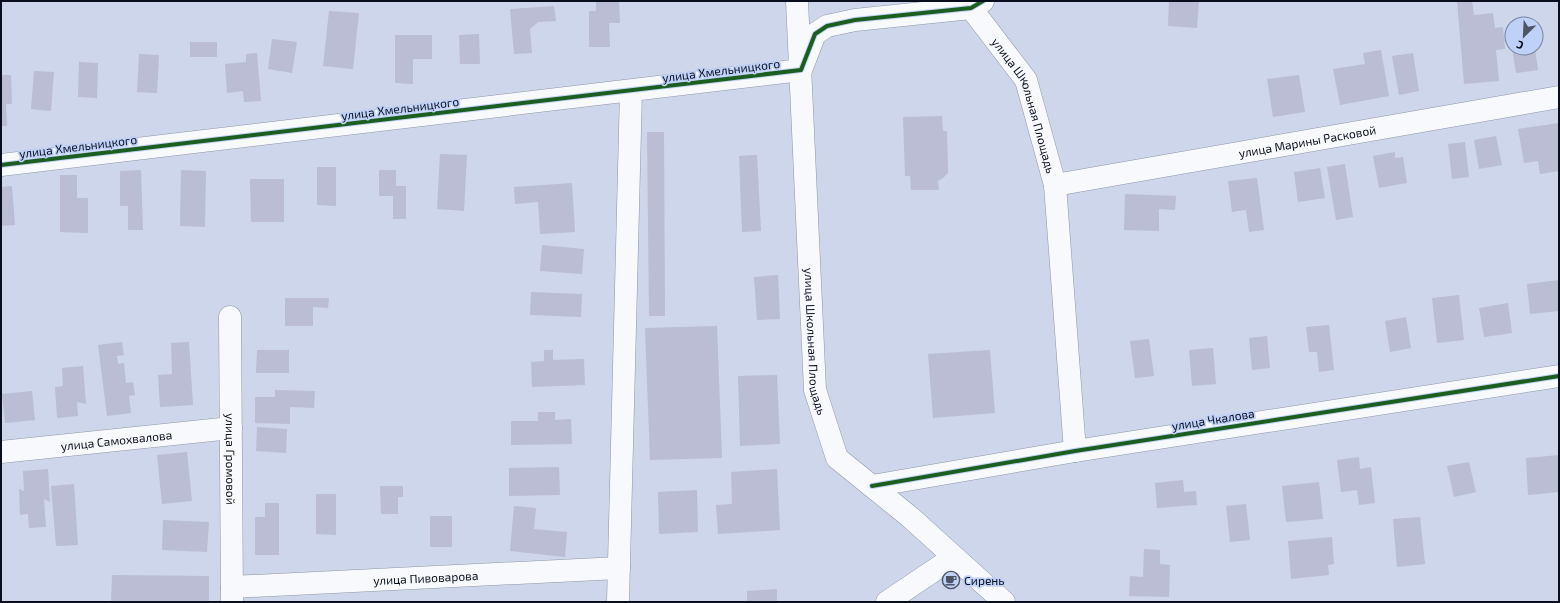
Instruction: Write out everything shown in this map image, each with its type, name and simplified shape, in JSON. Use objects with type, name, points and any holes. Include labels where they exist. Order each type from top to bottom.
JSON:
[{"type":"street","name":"улица Школьная Площадь","points":[[797,1],[815,390],[837,458],[872,486],[1004,602]]},
{"type":"street","name":"улица Школьная Площадь","points":[[977,4],[1026,80],[1055,185],[1075,451]]},
{"type":"street","points":[[801,70],[815,34],[827,26],[855,20],[977,4]]},
{"type":"street","name":"улица Хмельницкого","points":[[1,165],[801,70]]},
{"type":"street","points":[[618,602],[631,90]]},
{"type":"street","name":"улица Марины Расковой","points":[[1055,185],[1559,97]]},
{"type":"street","name":"улица Громовой","points":[[230,317],[232,594]]},
{"type":"street","name":"улица Чкалова","points":[[872,486],[1075,451],[1559,376]]},
{"type":"street","name":"улица Самохвалова","points":[[1,452],[231,428]]},
{"type":"street","points":[[887,602],[954,557]]},
{"type":"street","name":"улица Пивоварова","points":[[232,594],[619,568]]},
{"type":"building","points":[[596,1],[619,1],[620,23],[609,23],[610,47],[589,47],[589,11],[596,11]]},
{"type":"building","points":[[1169,1],[1199,1],[1197,28],[1168,26]]},
{"type":"building","points":[[1457,1],[1472,1],[1474,15],[1493,13],[1495,28],[1503,27],[1504,49],[1496,50],[1499,81],[1464,84]]},
{"type":"building","points":[[554,6],[556,21],[538,22],[530,29],[532,53],[514,54],[510,9]]},
{"type":"building","points":[[329,11],[359,13],[353,69],[323,66]]},
{"type":"building","points":[[479,34],[480,64],[460,64],[459,35]]},
{"type":"building","points":[[395,35],[432,35],[432,59],[413,59],[413,84],[395,83]]},
{"type":"building","points":[[272,39],[297,42],[292,73],[268,69]]},
{"type":"building","points":[[190,42],[217,42],[217,57],[190,57]]},
{"type":"building","points":[[1381,50],[1389,96],[1340,105],[1333,69],[1365,64],[1363,53]]},
{"type":"building","points":[[257,53],[261,101],[244,102],[243,91],[227,93],[225,64],[246,62],[246,54]]},
{"type":"building","points":[[1413,53],[1419,91],[1399,95],[1392,56]]},
{"type":"building","points":[[139,54],[159,55],[157,93],[137,92]]},
{"type":"building","points":[[1513,56],[1536,56],[1538,70],[1516,73]]},
{"type":"building","points":[[79,62],[98,63],[97,98],[78,97]]},
{"type":"building","points":[[34,71],[54,72],[51,111],[31,109]]},
{"type":"building","points":[[1,75],[11,75],[12,104],[6,104],[7,126],[1,126]]},
{"type":"building","points":[[1299,75],[1305,112],[1273,117],[1267,79]]},
{"type":"building","points":[[942,116],[943,131],[947,131],[948,173],[938,181],[939,190],[911,190],[910,176],[905,176],[903,117]]},
{"type":"building","points":[[1559,123],[1559,171],[1540,174],[1538,161],[1524,163],[1518,129]]},
{"type":"building","points":[[647,132],[664,132],[665,316],[649,316]]},
{"type":"building","points":[[1496,136],[1502,165],[1479,169],[1474,140]]},
{"type":"building","points":[[1465,142],[1469,177],[1452,179],[1448,144]]},
{"type":"building","points":[[1395,152],[1395,158],[1403,157],[1407,183],[1379,188],[1373,156]]},
{"type":"building","points":[[440,154],[467,155],[464,211],[437,209]]},
{"type":"building","points":[[757,155],[761,231],[742,232],[739,156]]},
{"type":"building","points":[[1345,164],[1353,217],[1336,220],[1327,167]]},
{"type":"building","points":[[317,167],[336,167],[336,206],[317,205]]},
{"type":"building","points":[[1320,168],[1325,198],[1298,202],[1294,172]]},
{"type":"building","points":[[141,170],[143,230],[128,230],[128,206],[120,206],[120,171]]},
{"type":"building","points":[[181,170],[206,171],[205,227],[180,226]]},
{"type":"building","points":[[379,170],[396,170],[396,186],[406,186],[406,219],[393,219],[393,196],[379,196]]},
{"type":"building","points":[[60,175],[77,175],[77,198],[88,198],[88,233],[60,232]]},
{"type":"building","points":[[1257,178],[1264,230],[1249,232],[1246,210],[1232,212],[1228,181]]},
{"type":"building","points":[[250,179],[284,179],[284,222],[251,222]]},
{"type":"building","points":[[572,183],[575,232],[540,234],[538,202],[515,204],[514,187]]},
{"type":"building","points":[[12,186],[15,225],[1,226],[1,187]]},
{"type":"building","points":[[1125,194],[1176,196],[1175,210],[1159,209],[1159,231],[1124,230]]},
{"type":"building","points":[[542,245],[584,249],[582,274],[540,271]]},
{"type":"building","points":[[778,275],[780,319],[757,320],[754,277]]},
{"type":"building","points":[[1559,280],[1559,311],[1530,314],[1527,284]]},
{"type":"building","points":[[531,292],[582,294],[581,317],[530,315]]},
{"type":"building","points":[[1459,295],[1464,340],[1437,343],[1432,298]]},
{"type":"building","points":[[285,298],[329,298],[328,308],[313,307],[313,326],[285,326]]},
{"type":"building","points":[[1508,303],[1512,333],[1484,337],[1479,308]]},
{"type":"building","points":[[1406,317],[1411,348],[1390,352],[1385,321]]},
{"type":"building","points":[[1329,325],[1334,370],[1319,372],[1317,352],[1309,352],[1306,327]]},
{"type":"building","points":[[717,326],[722,458],[650,460],[645,328]]},
{"type":"building","points":[[1267,336],[1270,368],[1252,370],[1249,338]]},
{"type":"building","points":[[1149,339],[1154,376],[1135,378],[1130,341]]},
{"type":"building","points":[[122,342],[124,355],[117,356],[118,364],[124,363],[126,383],[133,382],[135,395],[129,396],[131,413],[107,416],[98,345]]},
{"type":"building","points":[[189,342],[193,405],[160,407],[158,375],[172,374],[171,343]]},
{"type":"building","points":[[1213,348],[1216,384],[1192,386],[1189,350]]},
{"type":"building","points":[[257,350],[289,350],[289,373],[256,373]]},
{"type":"building","points":[[544,350],[553,350],[553,360],[584,359],[585,385],[532,387],[531,362],[544,361]]},
{"type":"building","points":[[990,350],[995,413],[933,418],[928,354]]},
{"type":"building","points":[[83,366],[86,404],[77,402],[78,416],[57,418],[55,387],[63,386],[62,368]]},
{"type":"building","points":[[777,375],[780,444],[740,446],[738,376]]},
{"type":"building","points":[[275,390],[315,391],[314,408],[290,407],[290,424],[255,423],[255,397],[275,397]]},
{"type":"building","points":[[32,391],[35,420],[5,423],[2,394]]},
{"type":"building","points":[[538,412],[555,412],[555,420],[571,419],[572,444],[511,445],[511,421],[538,421]]},
{"type":"building","points":[[257,427],[287,429],[286,453],[256,451]]},
{"type":"building","points":[[187,452],[192,501],[162,504],[157,455]]},
{"type":"building","points":[[1559,455],[1559,492],[1528,495],[1526,458]]},
{"type":"building","points":[[1359,457],[1360,469],[1371,467],[1375,503],[1359,505],[1357,490],[1341,492],[1337,460]]},
{"type":"building","points":[[1469,462],[1476,492],[1454,497],[1447,466]]},
{"type":"building","points":[[559,467],[560,495],[509,496],[509,468]]},
{"type":"building","points":[[48,469],[50,502],[44,499],[46,527],[29,528],[28,514],[20,515],[19,489],[24,491],[23,471]]},
{"type":"building","points":[[777,469],[780,530],[718,534],[716,505],[732,504],[731,472]]},
{"type":"building","points":[[1183,480],[1184,492],[1196,491],[1197,505],[1157,508],[1155,483]]},
{"type":"building","points":[[1319,482],[1323,519],[1286,522],[1282,486]]},
{"type":"building","points":[[74,484],[78,545],[56,546],[51,486]]},
{"type":"building","points":[[380,486],[403,486],[403,497],[398,497],[398,514],[381,514]]},
{"type":"building","points":[[697,490],[698,532],[659,534],[658,492]]},
{"type":"building","points":[[316,494],[336,494],[336,535],[316,534]]},
{"type":"building","points":[[265,503],[279,503],[279,555],[255,555],[255,517],[265,517]]},
{"type":"building","points":[[1246,504],[1250,540],[1230,542],[1226,506]]},
{"type":"building","points":[[514,506],[536,508],[534,529],[567,532],[565,557],[510,551]]},
{"type":"building","points":[[430,516],[452,516],[452,547],[430,547]]},
{"type":"building","points":[[1420,517],[1425,564],[1397,567],[1393,519]]},
{"type":"building","points":[[163,520],[209,522],[207,552],[162,550]]},
{"type":"building","points":[[1332,537],[1334,564],[1328,565],[1329,575],[1291,579],[1288,541]]},
{"type":"building","points":[[1144,549],[1160,550],[1160,564],[1170,565],[1169,597],[1129,596],[1130,576],[1143,577]]},
{"type":"building","points":[[112,575],[209,576],[209,602],[111,602]]},
{"type":"building","points":[[777,589],[777,602],[747,602],[747,591]]},
{"type":"cycle path","points":[[1,165],[801,70],[815,34],[827,26],[855,20],[971,8],[983,1]]},
{"type":"cycle path","points":[[872,486],[1075,451],[1559,376]]},
{"type":"place","name":"Сирень","points":[[951,580]]}]
